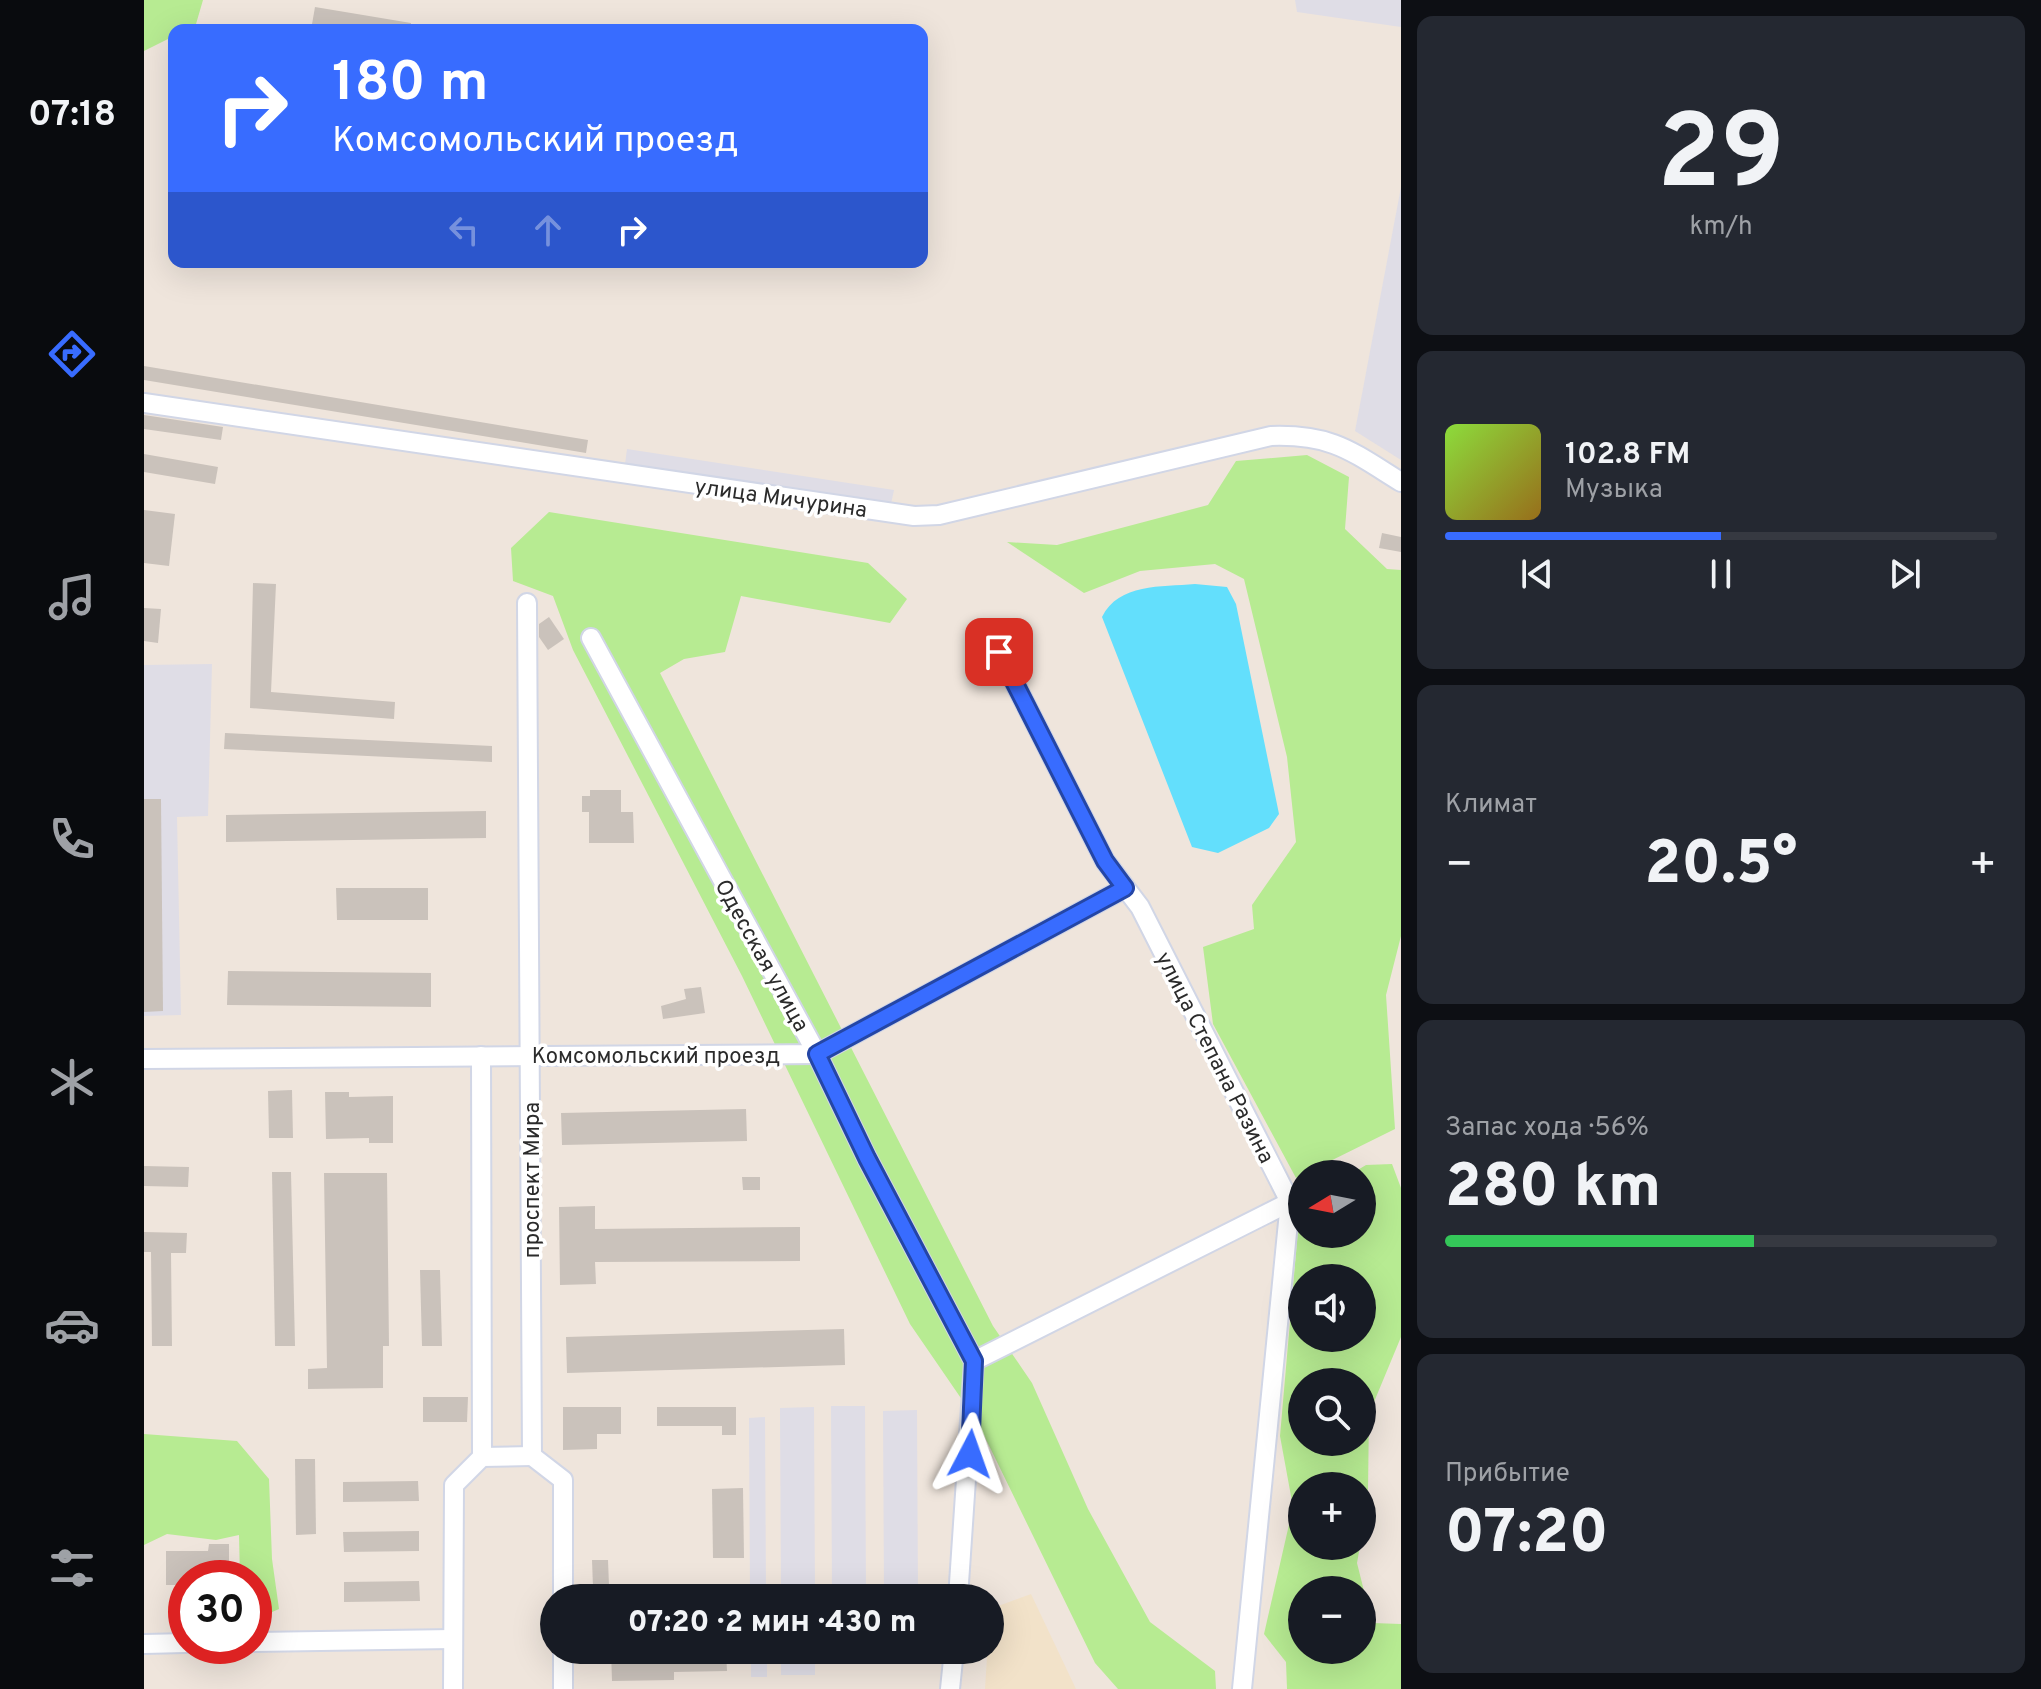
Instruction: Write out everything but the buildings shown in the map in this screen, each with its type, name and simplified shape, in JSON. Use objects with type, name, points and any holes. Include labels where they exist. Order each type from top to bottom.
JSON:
[{"type":"street","name":"улица Мичурина","points":[[144,403],[914,516],[939,515],[1271,436],[1307,435],[1339,444],[1401,482]]},
{"type":"street","name":"проспект Мира","points":[[527,603],[532,1456]]},
{"type":"street","name":"Одесская улица","points":[[591,638],[817,1054],[867,1158],[974,1361]]},
{"type":"street","name":"улица Степана Разина","points":[[999,652],[1105,861],[1140,907],[1288,1198]]},
{"type":"street","name":"Комсомольский проезд","points":[[144,1059],[817,1054],[1125,888]]},
{"type":"street","points":[[481,1056],[482,1457]]},
{"type":"street","points":[[959,1584],[974,1361],[1288,1203]]},
{"type":"street","points":[[1242,1689],[1288,1222]]},
{"type":"street","points":[[453,1689],[454,1485],[482,1457],[532,1456],[563,1480],[563,1584]]},
{"type":"street","points":[[272,1642],[453,1639]]},
{"type":"street","points":[[144,1644],[168,1643]]},
{"type":"street","points":[[563,1664],[563,1689]]},
{"type":"street","points":[[950,1689],[953,1664]]},
{"type":"shaded area","points":[[1295,0],[1401,0],[1401,27],[1297,12]]},
{"type":"shaded area","points":[[1401,187],[1401,460],[1355,431]]},
{"type":"shaded area","points":[[627,449],[894,490],[891,504],[625,464]]},
{"type":"shaded area","points":[[212,664],[208,816],[177,817],[181,1015],[144,1016],[144,665]]},
{"type":"shaded area","points":[[831,1406],[865,1406],[866,1584],[832,1584]]},
{"type":"shaded area","points":[[814,1407],[815,1584],[781,1584],[780,1408]]},
{"type":"shaded area","points":[[917,1410],[918,1584],[884,1584],[883,1411]]},
{"type":"shaded area","points":[[765,1417],[766,1584],[750,1584],[749,1418]]},
{"type":"shaded area","points":[[1031,1594],[1076,1689],[985,1689],[987,1664],[1004,1664],[1004,1604]]},
{"type":"shaded area","points":[[751,1664],[767,1664],[767,1677],[751,1677]]},
{"type":"shaded area","points":[[781,1664],[815,1664],[815,1675],[781,1675]]},
{"type":"green space","points":[[144,0],[203,0],[196,24],[168,24],[168,39],[144,51]]},
{"type":"green space","points":[[1307,455],[1349,477],[1345,529],[1387,569],[1401,570],[1401,936],[1386,995],[1395,1129],[1332,1160],[1288,1160],[1288,1163],[1213,1024],[1203,947],[1254,929],[1252,905],[1296,842],[1287,757],[1244,579],[1215,564],[1140,571],[1084,593],[1007,542],[1057,545],[1208,505],[1236,461]]},
{"type":"green space","points":[[549,512],[868,563],[907,599],[890,623],[741,596],[725,652],[684,659],[660,673],[993,1326],[1032,1383],[1088,1509],[1150,1622],[1215,1671],[1216,1689],[1118,1689],[1095,1663],[978,1423],[910,1324],[742,976],[573,650],[553,596],[513,581],[511,548]]},
{"type":"green space","points":[[1392,1164],[1401,1188],[1401,1337],[1376,1397],[1376,1368],[1288,1368],[1288,1456],[1368,1456],[1368,1472],[1288,1472],[1288,1480],[1280,1436],[1288,1344],[1288,1352],[1376,1352],[1376,1264],[1295,1264],[1296,1248],[1376,1248],[1376,1165]]},
{"type":"green space","points":[[144,1434],[237,1441],[269,1479],[272,1559],[279,1609],[272,1612],[272,1560],[240,1560],[239,1535],[216,1540],[167,1534],[144,1545]]},
{"type":"green space","points":[[1288,1529],[1288,1560],[1358,1560],[1360,1576],[1288,1576],[1288,1664],[1376,1664],[1376,1623],[1401,1624],[1401,1689],[1287,1689],[1286,1662],[1264,1634]]},
{"type":"water","points":[[1195,584],[1227,587],[1236,604],[1279,814],[1269,828],[1218,853],[1192,847],[1102,617],[1109,606],[1130,592]]},
{"type":"route","points":[[970,1454],[974,1361],[867,1158],[817,1054],[1125,888],[1105,861],[999,652]]}]
